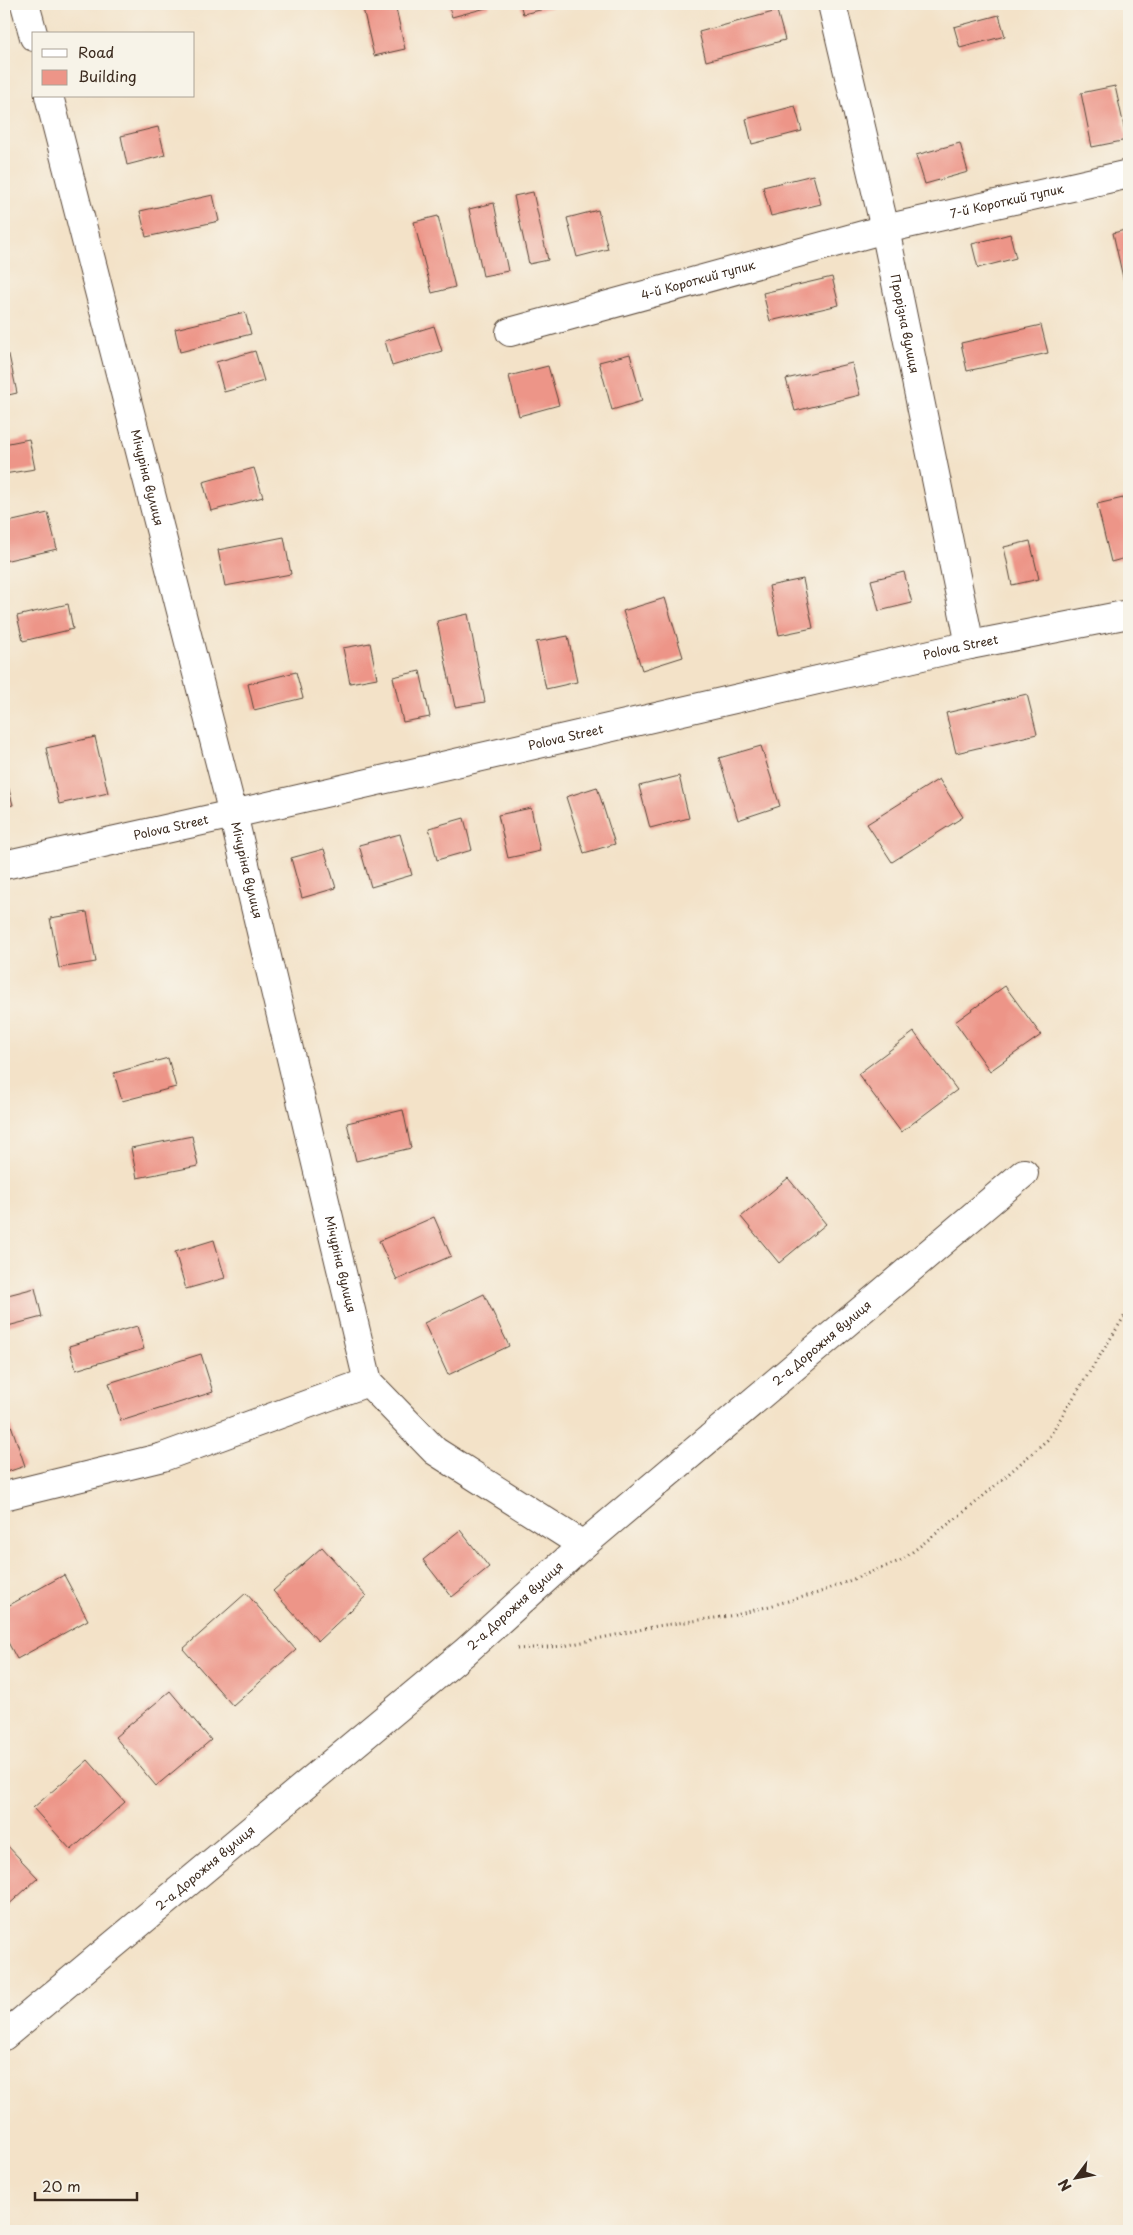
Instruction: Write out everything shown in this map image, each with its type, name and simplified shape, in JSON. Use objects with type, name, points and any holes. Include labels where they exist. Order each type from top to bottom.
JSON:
[{"type":"street","points":[[25,4],[33,32]]},
{"type":"street","name":"Прорізна вулиця","points":[[832,4],[885,229],[970,645]]},
{"type":"street","name":"Мічуріна вулиця","points":[[50,98],[233,814],[368,1382]]},
{"type":"street","name":"7-й Короткий тупик","points":[[885,229],[1129,174]]},
{"type":"street","name":"4-й Короткий тупик","points":[[510,332],[885,229]]},
{"type":"street","name":"Polova Street","points":[[4,865],[970,645],[1129,614]]},
{"type":"street","name":"2-а Дорожня вулиця","points":[[4,2036],[465,1652],[583,1546],[1024,1173]]},
{"type":"street","points":[[4,1496],[163,1457],[368,1382],[435,1451],[583,1546]]},
{"type":"path","points":[[515,1649],[564,1646],[657,1626],[736,1615],[818,1593],[902,1560],[973,1505],[1047,1440],[1129,1309]]},
{"type":"building","points":[[362,4],[395,4],[405,49],[374,56]]},
{"type":"building","points":[[448,4],[489,4],[490,7],[452,17]]},
{"type":"building","points":[[520,4],[557,4],[557,6],[523,14]]},
{"type":"building","points":[[777,11],[785,40],[706,61],[699,32]]},
{"type":"building","points":[[999,15],[1005,36],[960,48],[954,27]]},
{"type":"building","points":[[1115,86],[1127,140],[1092,147],[1081,93]]},
{"type":"building","points":[[795,106],[802,131],[752,144],[746,119]]},
{"type":"building","points":[[158,127],[165,155],[127,165],[121,136]]},
{"type":"building","points":[[960,143],[968,172],[925,184],[916,155]]},
{"type":"building","points":[[813,175],[821,204],[771,216],[763,187]]},
{"type":"building","points":[[533,192],[548,260],[529,264],[514,196]]},
{"type":"building","points":[[213,195],[219,221],[146,237],[140,211]]},
{"type":"building","points":[[494,203],[508,271],[483,276],[469,209]]},
{"type":"building","points":[[598,210],[608,249],[577,257],[567,218]]},
{"type":"building","points":[[438,216],[455,287],[432,293],[414,222]]},
{"type":"building","points":[[1129,229],[1129,281],[1124,282],[1113,233]]},
{"type":"building","points":[[1010,234],[1016,258],[978,268],[972,244]]},
{"type":"building","points":[[832,277],[839,305],[770,321],[763,293]]},
{"type":"building","points":[[245,312],[251,334],[180,352],[175,329]]},
{"type":"building","points":[[1041,325],[1048,353],[967,371],[961,343]]},
{"type":"building","points":[[434,326],[442,351],[392,366],[385,341]]},
{"type":"building","points":[[255,351],[264,381],[224,392],[216,362]]},
{"type":"building","points":[[630,354],[642,401],[612,410],[599,362]]},
{"type":"building","points":[[9,355],[17,393],[4,396],[4,356]]},
{"type":"building","points":[[852,363],[860,395],[795,411],[786,379]]},
{"type":"building","points":[[548,366],[559,405],[519,416],[509,376]]},
{"type":"building","points":[[29,439],[35,469],[4,474],[4,444]]},
{"type":"building","points":[[254,468],[263,497],[211,511],[203,482]]},
{"type":"building","points":[[1123,498],[1129,524],[1129,557],[1111,562],[1097,504]]},
{"type":"building","points":[[48,513],[57,549],[4,561],[4,523]]},
{"type":"building","points":[[284,537],[291,574],[225,586],[218,550]]},
{"type":"building","points":[[1030,541],[1039,579],[1012,585],[1004,547]]},
{"type":"building","points":[[904,572],[912,603],[879,611],[871,580]]},
{"type":"building","points":[[803,579],[813,628],[779,635],[769,586]]},
{"type":"building","points":[[665,598],[683,657],[642,670],[623,611]]},
{"type":"building","points":[[68,604],[73,629],[23,641],[17,616]]},
{"type":"building","points":[[468,614],[485,702],[455,707],[437,621]]},
{"type":"building","points":[[568,636],[577,682],[546,689],[536,642]]},
{"type":"building","points":[[370,643],[377,678],[350,683],[343,648]]},
{"type":"building","points":[[420,671],[430,717],[403,722],[393,677]]},
{"type":"building","points":[[296,672],[303,698],[254,710],[248,684]]},
{"type":"building","points":[[1027,694],[1037,734],[956,753],[946,713]]},
{"type":"building","points":[[95,737],[108,793],[59,804],[46,748]]},
{"type":"building","points":[[761,746],[780,806],[738,820],[719,758]]},
{"type":"building","points":[[4,770],[13,805],[4,807]]},
{"type":"building","points":[[679,776],[689,818],[650,828],[639,786]]},
{"type":"building","points":[[939,779],[963,817],[892,862],[867,824]]},
{"type":"building","points":[[597,787],[615,844],[584,853],[566,797]]},
{"type":"building","points":[[531,808],[540,851],[508,858],[498,815]]},
{"type":"building","points":[[464,818],[472,850],[437,860],[429,828]]},
{"type":"building","points":[[400,834],[412,875],[371,887],[359,845]]},
{"type":"building","points":[[324,849],[336,888],[302,898],[291,858]]},
{"type":"building","points":[[87,912],[96,962],[59,968],[50,918]]},
{"type":"building","points":[[1005,986],[1041,1035],[990,1071],[955,1022]]},
{"type":"building","points":[[914,1032],[957,1090],[901,1132],[858,1074]]},
{"type":"building","points":[[168,1058],[176,1087],[122,1101],[114,1073]]},
{"type":"building","points":[[403,1110],[411,1148],[356,1161],[347,1123]]},
{"type":"building","points":[[192,1136],[198,1166],[137,1178],[131,1148]]},
{"type":"building","points":[[788,1178],[826,1224],[779,1263],[741,1217]]},
{"type":"building","points":[[434,1217],[451,1256],[397,1280],[379,1241]]},
{"type":"building","points":[[214,1240],[225,1278],[186,1289],[175,1252]]},
{"type":"building","points":[[35,1288],[42,1317],[4,1327],[4,1296]]},
{"type":"building","points":[[484,1294],[509,1346],[448,1375],[424,1323]]},
{"type":"building","points":[[137,1326],[144,1349],[76,1370],[69,1346]]},
{"type":"building","points":[[201,1354],[213,1392],[121,1421],[109,1383]]},
{"type":"building","points":[[9,1419],[25,1466],[4,1473],[4,1421]]},
{"type":"building","points":[[460,1530],[489,1567],[452,1597],[423,1560]]},
{"type":"building","points":[[322,1547],[366,1596],[318,1641],[273,1591]]},
{"type":"building","points":[[64,1575],[88,1620],[17,1659],[4,1635],[4,1608]]},
{"type":"building","points":[[246,1593],[296,1650],[233,1706],[183,1649]]},
{"type":"building","points":[[170,1691],[211,1740],[156,1786],[115,1737]]},
{"type":"building","points":[[88,1760],[125,1802],[71,1850],[33,1808]]},
{"type":"building","points":[[4,1842],[38,1878],[4,1909]]}]
